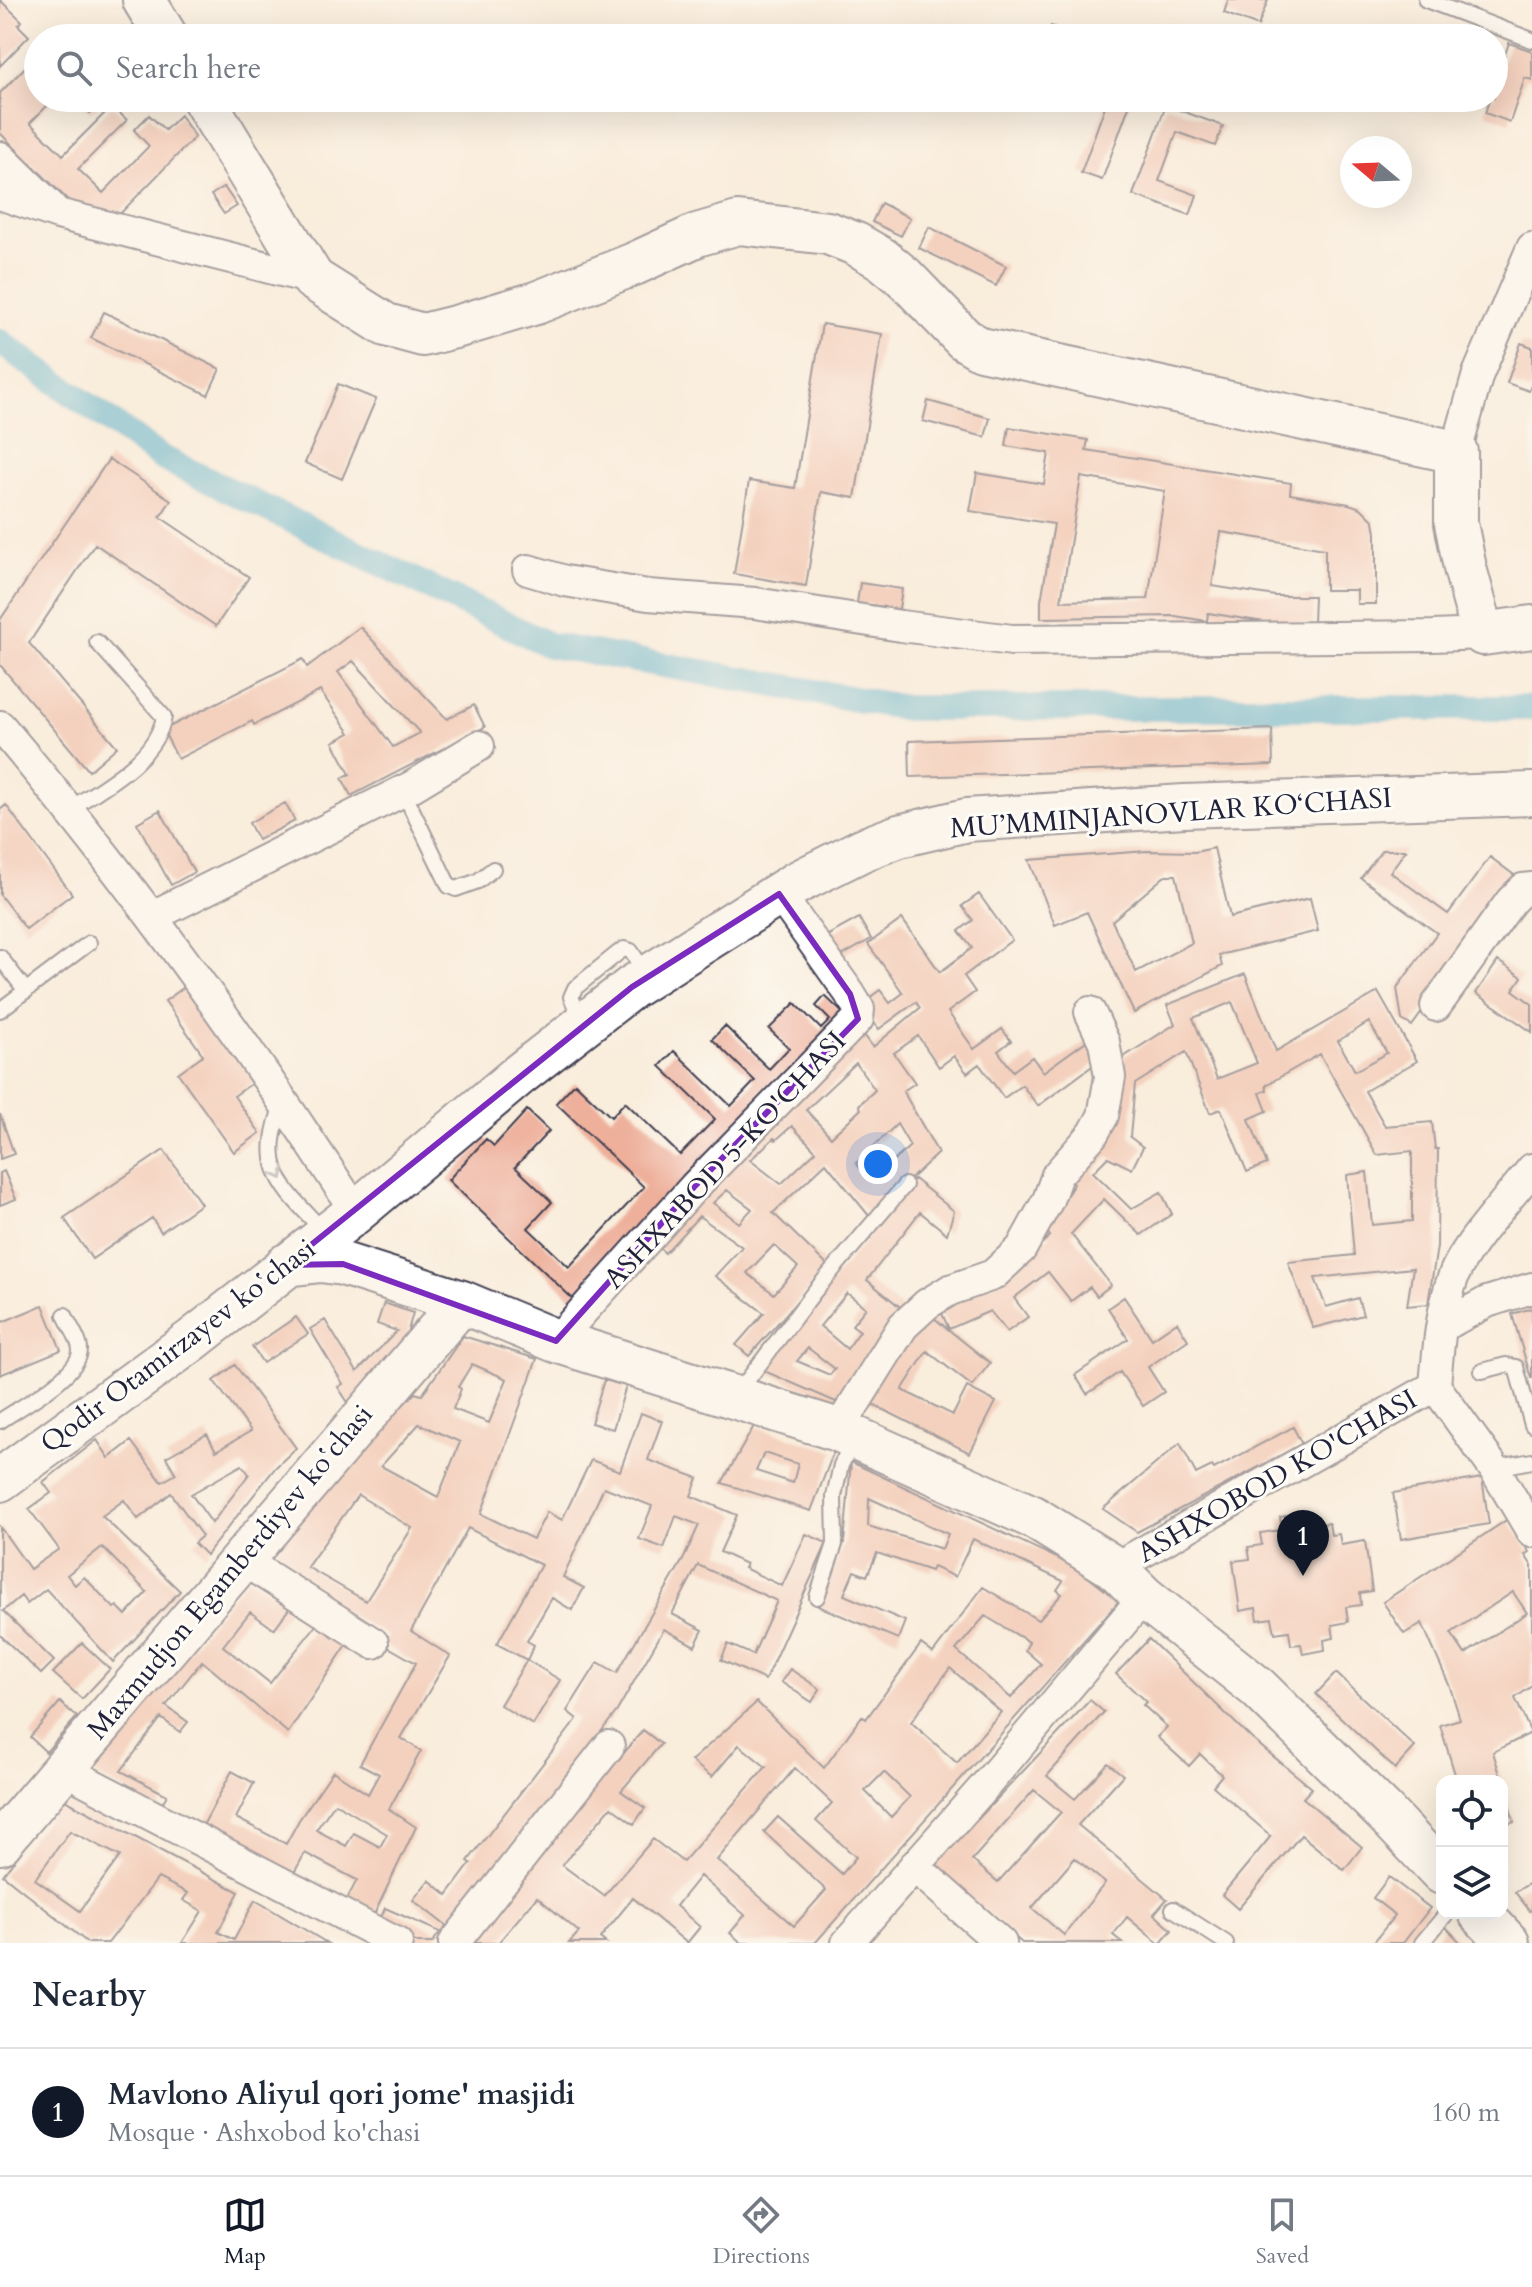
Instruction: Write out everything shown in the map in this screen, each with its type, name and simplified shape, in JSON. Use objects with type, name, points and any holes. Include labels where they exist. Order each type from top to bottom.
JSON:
[{"type":"main road","points":[[144,0],[159,24]]},
{"type":"main road","points":[[212,112],[313,279],[386,325],[423,335],[536,303],[710,231],[738,223],[782,226],[828,233],[882,259],[904,277],[964,339],[981,349],[1456,452],[1456,523],[1483,634],[1532,627]]},
{"type":"main road","name":"MU’MMINJANOVLAR KO‘CHASI","points":[[341,1223],[584,1025],[648,978],[779,894],[862,850],[899,836],[967,820],[1184,806],[1532,794]]},
{"type":"main road","name":"Qodir Otamirzayev koʻchasi","points":[[0,1480],[191,1341],[341,1223]]},
{"type":"main road","points":[[286,1265],[321,1261],[343,1264],[462,1302],[556,1341],[846,1433],[1033,1517],[1115,1568],[1144,1597],[1258,1688],[1436,1867]]},
{"type":"main road","name":"Maxmudjon Egamberdiyev koʻchasi","points":[[0,1843],[462,1302]]},
{"type":"main road","points":[[1486,1919],[1508,1943]]},
{"type":"street","points":[[0,157],[58,214]]},
{"type":"street","points":[[0,194],[58,214],[313,279]]},
{"type":"street","points":[[1456,452],[1478,374],[1532,248]]},
{"type":"street","points":[[528,570],[565,581],[648,595],[783,607],[1012,640],[1483,634]]},
{"type":"street","points":[[0,726],[70,809],[153,916],[283,1101],[341,1223]]},
{"type":"street","points":[[153,916],[403,791],[479,746]]},
{"type":"street","points":[[1436,1006],[1511,901],[1523,889],[1532,888]]},
{"type":"street","name":"ASHXABOD 5-KO'CHASI","points":[[556,1341],[694,1187],[858,1019],[859,1009],[779,894]]},
{"type":"street","points":[[846,1433],[903,1326],[927,1304],[950,1290],[993,1275],[1021,1249],[1048,1200],[1057,1175],[1093,1134],[1103,1116],[1110,1077],[1104,1042],[1090,1012]]},
{"type":"street","name":"ASHXOBOD KO'CHASI","points":[[1115,1568],[1435,1386],[1443,1326],[1455,1273],[1532,1169]]},
{"type":"street","points":[[1443,1326],[1487,1302],[1532,1288]]},
{"type":"street","points":[[1435,1386],[1528,1518]]},
{"type":"street","points":[[241,1559],[373,1643]]},
{"type":"street","points":[[847,1943],[1144,1597]]},
{"type":"street","points":[[454,1943],[609,1746]]},
{"type":"street","points":[[63,1769],[397,1943]]},
{"type":"street","points":[[914,1866],[1001,1943]]},
{"type":"lane","points":[[1426,0],[1490,24]]},
{"type":"lane","points":[[1508,31],[1532,40]]},
{"type":"lane","points":[[70,809],[124,772],[160,732],[164,717],[97,642]]},
{"type":"lane","points":[[403,791],[449,886],[456,889],[478,881],[493,869]]},
{"type":"lane","points":[[0,1010],[89,943]]},
{"type":"lane","points":[[0,957],[26,991]]},
{"type":"lane","points":[[283,1101],[271,1146],[275,1172],[302,1208],[341,1223]]},
{"type":"lane","points":[[734,1398],[814,1292],[905,1185]]},
{"type":"lane","points":[[0,1421],[46,1391],[77,1363],[80,1348],[65,1315]]},
{"type":"lane","points":[[1482,1371],[1506,1365],[1516,1367],[1532,1425]]},
{"type":"lane","points":[[817,1597],[835,1544],[834,1496],[846,1433]]},
{"type":"lane","points":[[1494,1468],[1532,1461]]},
{"type":"lane","points":[[1173,1909],[1226,1943]]},
{"type":"lane","points":[[1422,1943],[1442,1919]]},
{"type":"highlighted area","points":[[779,894],[850,994],[858,1019],[694,1187],[556,1341],[343,1264],[286,1265],[632,987]]},
{"type":"building","points":[[0,0],[22,21],[18,25],[24,31],[24,41],[0,66]]},
{"type":"building","points":[[1228,0],[1268,0],[1259,24],[1224,13]]},
{"type":"building","points":[[1509,43],[1532,51],[1532,80],[1525,78],[1510,122],[1485,113],[1508,112]]},
{"type":"building","points":[[24,68],[24,112],[41,112],[30,123],[63,155],[106,112],[118,112],[127,120],[78,169],[103,193],[149,146],[134,130],[149,115],[165,130],[180,115],[195,137],[113,221],[83,215],[0,133],[0,93]]},
{"type":"building","points":[[1103,112],[1127,112],[1102,180],[1081,173]]},
{"type":"building","points":[[1163,112],[1185,112],[1223,126],[1215,146],[1177,132],[1159,181],[1197,195],[1190,215],[1133,195]]},
{"type":"building","points":[[224,187],[237,206],[224,214],[211,195]]},
{"type":"building","points":[[881,203],[910,218],[901,236],[872,222]]},
{"type":"building","points":[[929,227],[1006,266],[996,286],[919,248]]},
{"type":"building","points":[[104,312],[220,369],[208,395],[91,338]]},
{"type":"building","points":[[822,324],[882,334],[855,498],[821,492],[806,586],[734,574],[749,481],[795,488]]},
{"type":"building","points":[[1521,343],[1532,347],[1532,383],[1529,391],[1507,383]]},
{"type":"building","points":[[338,384],[376,399],[342,479],[305,463]]},
{"type":"building","points":[[928,401],[990,418],[985,437],[923,421]]},
{"type":"building","points":[[1009,427],[1088,440],[1086,450],[1291,483],[1290,494],[1361,508],[1374,521],[1376,533],[1376,604],[1357,604],[1357,590],[1325,590],[1325,549],[1221,532],[1212,586],[1275,596],[1314,596],[1313,623],[1270,623],[1208,613],[1207,621],[1175,616],[1041,618],[1054,524],[970,511],[977,473],[1044,484],[1049,453],[1006,446]],"holes":[[[1081,477],[1165,491],[1148,599],[1061,601]]]},
{"type":"building","points":[[109,459],[171,500],[160,517],[249,577],[216,626],[95,544],[29,643],[117,747],[89,771],[0,665],[0,620]]},
{"type":"building","points":[[860,583],[902,589],[899,609],[857,603]]},
{"type":"building","points":[[360,627],[447,719],[474,705],[485,727],[351,796],[342,778],[350,774],[333,742],[350,733],[320,691],[178,759],[163,730],[303,659],[307,667]],"holes":[[[353,661],[420,733],[393,747],[338,672]]]},
{"type":"building","points":[[1272,729],[1273,765],[910,777],[909,741]]},
{"type":"building","points":[[285,803],[295,821],[258,840],[249,823]]},
{"type":"building","points":[[6,805],[72,894],[26,929],[0,895],[0,810]]},
{"type":"building","points":[[160,810],[194,872],[171,885],[137,823]]},
{"type":"building","points":[[1214,848],[1230,917],[1310,898],[1318,931],[1219,955],[1222,966],[1134,1013],[1087,912],[1055,925],[1029,860],[1147,851],[1195,852]],"holes":[[[1166,875],[1176,875],[1192,943],[1136,972],[1112,921]]]},
{"type":"building","points":[[1382,850],[1406,850],[1390,872],[1448,914],[1490,857],[1518,878],[1412,1026],[1402,1020],[1397,988],[1437,933],[1361,878]]},
{"type":"building","points":[[979,894],[1012,940],[964,976],[975,992],[948,1012],[974,1049],[1002,1029],[1011,1041],[998,1051],[1013,1071],[1032,1057],[1043,1072],[1089,1039],[1103,1058],[1038,1106],[1022,1085],[1004,1098],[979,1064],[967,1073],[954,1056],[939,1067],[918,1036],[894,1053],[915,1083],[903,1091],[938,1153],[870,1217],[826,1163],[773,1213],[828,1266],[749,1356],[736,1345],[764,1313],[715,1276],[742,1247],[699,1216],[665,1253],[652,1241],[862,1032],[873,1047],[920,1008],[916,1002],[879,1029],[861,1004],[880,990],[890,1003],[903,993],[868,944],[902,919],[940,972],[972,948],[959,931],[973,920],[962,906]],"holes":[[[856,1063],[875,1090],[859,1105],[861,1109],[831,1137],[806,1110]],[[897,1124],[910,1146],[871,1182],[856,1163]],[[792,1126],[816,1151],[781,1184],[750,1160],[774,1138],[776,1140]],[[727,1190],[752,1209],[739,1223],[713,1203]],[[774,1245],[798,1267],[774,1294],[747,1273]]]},
{"type":"building","points":[[859,918],[871,939],[833,961],[821,939]]},
{"type":"building","points":[[1498,961],[1522,977],[1513,990],[1532,1004],[1532,1032],[1476,993]]},
{"type":"building","points":[[1245,974],[1276,1051],[1378,992],[1417,1061],[1365,1091],[1385,1126],[1432,1122],[1435,1149],[1438,1149],[1437,1247],[1428,1304],[1407,1306],[1413,1268],[1315,1278],[1326,1307],[1358,1298],[1363,1315],[1313,1328],[1288,1262],[1354,1255],[1347,1175],[1367,1172],[1372,1225],[1412,1221],[1412,1151],[1377,1155],[1320,1054],[1266,1085],[1267,1090],[1260,1093],[1267,1111],[1249,1119],[1267,1164],[1247,1172],[1221,1109],[1210,1113],[1186,1052],[1135,1084],[1130,1137],[1143,1147],[1132,1169],[1108,1157],[1093,1172],[1131,1209],[1161,1192],[1172,1214],[1141,1235],[1104,1199],[1071,1234],[1111,1285],[1097,1296],[1090,1287],[1071,1301],[1048,1272],[1014,1298],[1028,1317],[1007,1332],[990,1311],[949,1329],[939,1307],[1000,1281],[1050,1236],[1045,1229],[1074,1184],[1066,1177],[1116,1062],[1175,1024],[1167,1005]],"holes":[[[1232,1002],[1257,1063],[1217,1079],[1193,1018]],[[1369,1022],[1387,1053],[1355,1071],[1338,1041]]]},
{"type":"building","points":[[186,986],[255,1081],[234,1096],[260,1133],[234,1152],[178,1073],[203,1055],[165,1001]]},
{"type":"building","points":[[825,996],[849,1019],[575,1301],[448,1180],[486,1139],[494,1146],[527,1110],[549,1131],[515,1167],[552,1202],[528,1228],[569,1267],[644,1187],[556,1103],[575,1083],[611,1117],[625,1102],[680,1155],[715,1119],[660,1066],[674,1051],[731,1106],[755,1081],[712,1039],[725,1026],[769,1069],[789,1048],[769,1029],[795,1003],[821,1029],[830,1020],[816,1006]]},
{"type":"building","points":[[0,1114],[14,1154],[0,1159]]},
{"type":"building","points":[[164,1150],[201,1204],[161,1232],[152,1218],[92,1259],[64,1218]]},
{"type":"building","points":[[4,1171],[16,1199],[0,1205],[0,1173]]},
{"type":"building","points":[[914,1179],[954,1211],[947,1234],[920,1212],[867,1280],[905,1311],[836,1402],[762,1370]],"holes":[[[847,1293],[866,1308],[852,1325],[860,1331],[847,1349],[820,1326]],[[808,1348],[835,1369],[830,1375],[797,1361]]]},
{"type":"building","points":[[1124,1297],[1152,1339],[1177,1322],[1188,1340],[1148,1367],[1164,1392],[1143,1406],[1120,1372],[1087,1394],[1075,1375],[1128,1339],[1108,1308]]},
{"type":"building","points":[[384,1303],[413,1313],[407,1334],[414,1342],[349,1404],[338,1387],[343,1384],[310,1329],[325,1320],[357,1372],[397,1331],[377,1324]]},
{"type":"building","points":[[43,1305],[61,1350],[0,1375],[0,1323]]},
{"type":"building","points":[[1532,1308],[1532,1378],[1531,1378],[1512,1314]]},
{"type":"building","points":[[924,1310],[990,1363],[972,1386],[927,1351],[902,1390],[953,1415],[967,1387],[996,1402],[970,1453],[864,1400]]},
{"type":"building","points":[[296,1317],[308,1334],[263,1363],[252,1347]]},
{"type":"building","points":[[463,1336],[537,1359],[481,1514],[533,1539],[547,1512],[562,1520],[591,1460],[620,1471],[641,1413],[662,1421],[648,1460],[698,1478],[691,1496],[737,1515],[720,1552],[746,1564],[744,1568],[782,1586],[806,1534],[827,1543],[765,1680],[721,1660],[728,1644],[753,1655],[777,1601],[698,1565],[672,1614],[703,1630],[695,1646],[664,1629],[617,1711],[449,1928],[413,1900],[429,1880],[447,1895],[471,1863],[468,1861],[577,1719],[567,1711],[598,1662],[617,1673],[684,1558],[699,1525],[676,1516],[664,1548],[639,1539],[652,1506],[604,1487],[563,1577],[584,1588],[572,1610],[552,1598],[527,1641],[534,1645],[527,1660],[497,1644],[541,1565],[468,1528],[411,1631],[450,1656],[401,1738],[421,1751],[389,1809],[416,1827],[371,1921],[343,1907],[357,1880],[305,1853],[294,1873],[200,1831],[232,1771],[254,1783],[236,1818],[286,1844],[333,1771],[368,1794],[379,1774],[360,1764],[416,1663],[383,1644],[388,1636],[263,1566],[344,1462],[415,1393],[422,1395]],"holes":[[[472,1364],[507,1379],[489,1423],[453,1409],[461,1389],[458,1387]],[[419,1424],[460,1442],[438,1497],[381,1466]],[[358,1495],[412,1528],[366,1601],[307,1567]],[[335,1803],[387,1834],[380,1847],[354,1833],[346,1846],[316,1830]]]},
{"type":"building","points":[[235,1365],[296,1448],[276,1467],[206,1555],[194,1543],[202,1536],[171,1493],[138,1519],[124,1500],[102,1516],[180,1591],[113,1662],[46,1589],[27,1604],[21,1596],[3,1611],[54,1661],[41,1674],[0,1635],[0,1527],[30,1569],[59,1549],[29,1509],[51,1493],[43,1482],[97,1440],[109,1458],[131,1441],[162,1482],[176,1474],[166,1457],[207,1434],[216,1451],[251,1431],[214,1381]],"holes":[[[242,1465],[249,1474],[212,1523],[191,1494]],[[102,1547],[147,1592],[126,1615],[117,1606],[114,1608],[84,1577],[75,1585],[67,1575]]]},
{"type":"building","points":[[604,1380],[626,1386],[613,1429],[591,1423]]},
{"type":"building","points":[[754,1426],[834,1451],[811,1511],[722,1483]],"holes":[[[764,1453],[798,1464],[793,1483],[756,1471]]]},
{"type":"building","points":[[1293,1427],[1302,1444],[1137,1532],[1103,1509],[1180,1443],[1196,1474],[1212,1466],[1214,1469]]},
{"type":"building","points":[[851,1462],[1074,1566],[1119,1601],[815,1943],[742,1943],[730,1933],[745,1915],[700,1876],[676,1906],[700,1927],[687,1943],[633,1898],[600,1938],[606,1943],[569,1943],[579,1932],[537,1897],[498,1943],[467,1943],[643,1730],[661,1744],[621,1791],[645,1808],[634,1824],[611,1807],[562,1865],[604,1896],[653,1839],[683,1862],[766,1767],[739,1745],[712,1777],[691,1761],[757,1702],[824,1768],[862,1716],[866,1719],[921,1644],[933,1653],[983,1587],[1038,1620],[1062,1594],[1057,1590],[1063,1581],[973,1539],[955,1577],[933,1567],[931,1571],[877,1553],[867,1576],[854,1571],[844,1595],[905,1621],[898,1639],[818,1606],[844,1543]],"holes":[[[869,1498],[948,1534],[942,1549],[868,1526]],[[985,1616],[1029,1642],[1025,1650],[1041,1664],[1011,1698],[956,1650]],[[950,1668],[1001,1712],[957,1763],[911,1722]],[[795,1768],[832,1803],[816,1821],[856,1857],[842,1874],[778,1817],[764,1832],[826,1890],[794,1926],[717,1860]],[[884,1772],[910,1797],[891,1817],[865,1791]]]},
{"type":"building","points":[[1482,1478],[1489,1524],[1401,1539],[1393,1493]]},
{"type":"building","points":[[1303,1513],[1305,1526],[1329,1523],[1331,1535],[1339,1534],[1341,1545],[1365,1541],[1372,1591],[1360,1593],[1361,1605],[1346,1607],[1348,1622],[1332,1625],[1334,1638],[1324,1640],[1325,1650],[1303,1654],[1301,1644],[1291,1645],[1289,1631],[1275,1633],[1272,1618],[1258,1620],[1256,1608],[1240,1611],[1233,1561],[1250,1559],[1248,1547],[1262,1545],[1260,1533],[1282,1530],[1280,1517]]},
{"type":"building","points":[[1508,1519],[1529,1552],[1525,1555],[1532,1566],[1532,1686],[1515,1698],[1531,1733],[1493,1752],[1500,1775],[1455,1775],[1440,1725],[1460,1719],[1450,1687],[1422,1623],[1404,1634],[1383,1602]],"holes":[[[1513,1592],[1527,1613],[1465,1654],[1451,1633]]]},
{"type":"building","points":[[248,1577],[291,1606],[274,1629],[250,1612],[223,1646],[270,1683],[318,1623],[348,1643],[288,1733],[202,1661],[166,1706],[188,1722],[180,1732],[161,1718],[121,1771],[167,1795],[159,1809],[90,1772]]},
{"type":"building","points":[[1149,1639],[1252,1739],[1312,1788],[1303,1798],[1362,1847],[1344,1870],[1301,1835],[1238,1909],[1222,1895],[1271,1836],[1213,1786],[1222,1775],[1200,1754],[1189,1766],[1157,1737],[1167,1727],[1116,1674]]},
{"type":"building","points":[[82,1643],[110,1669],[82,1699],[53,1673]]},
{"type":"building","points":[[527,1660],[560,1680],[533,1725],[500,1705]]},
{"type":"building","points":[[790,1669],[820,1689],[812,1702],[781,1682]]},
{"type":"building","points":[[1336,1673],[1415,1747],[1395,1769],[1316,1694]]},
{"type":"building","points":[[1090,1700],[1104,1712],[1047,1776],[1075,1799],[1108,1763],[1123,1775],[1078,1825],[1167,1899],[1154,1914],[1172,1930],[1158,1943],[1127,1917],[1113,1935],[1123,1943],[1022,1943],[934,1866]],"holes":[[[1034,1790],[1061,1812],[998,1882],[972,1860]],[[1075,1858],[1105,1883],[1064,1935],[1032,1908]]]},
{"type":"building","points":[[60,1702],[77,1717],[46,1752],[30,1737]]},
{"type":"building","points":[[63,1799],[239,1892],[218,1932],[234,1940],[255,1900],[327,1943],[182,1943],[202,1911],[183,1900],[188,1893],[158,1878],[108,1943],[88,1943],[3,1875]],"holes":[[[70,1831],[120,1856],[80,1911],[35,1879]]]},
{"type":"building","points":[[1508,1801],[1514,1822],[1508,1824]]},
{"type":"building","points":[[1389,1877],[1430,1908],[1403,1943],[1373,1943],[1395,1915],[1373,1898]]},
{"type":"building","points":[[1532,1882],[1532,1910],[1530,1911],[1515,1892]]},
{"type":"building","points":[[385,1908],[440,1932],[432,1943],[418,1943],[378,1925]]},
{"type":"building","points":[[1445,1926],[1461,1943],[1433,1943]]},
{"type":"waterway","points":[[0,342],[160,457],[549,645],[906,708],[1532,708]]},
{"type":"place","name":"Mavlono Aliyul qori jome' masjidi","points":[[1303,1576]]}]
